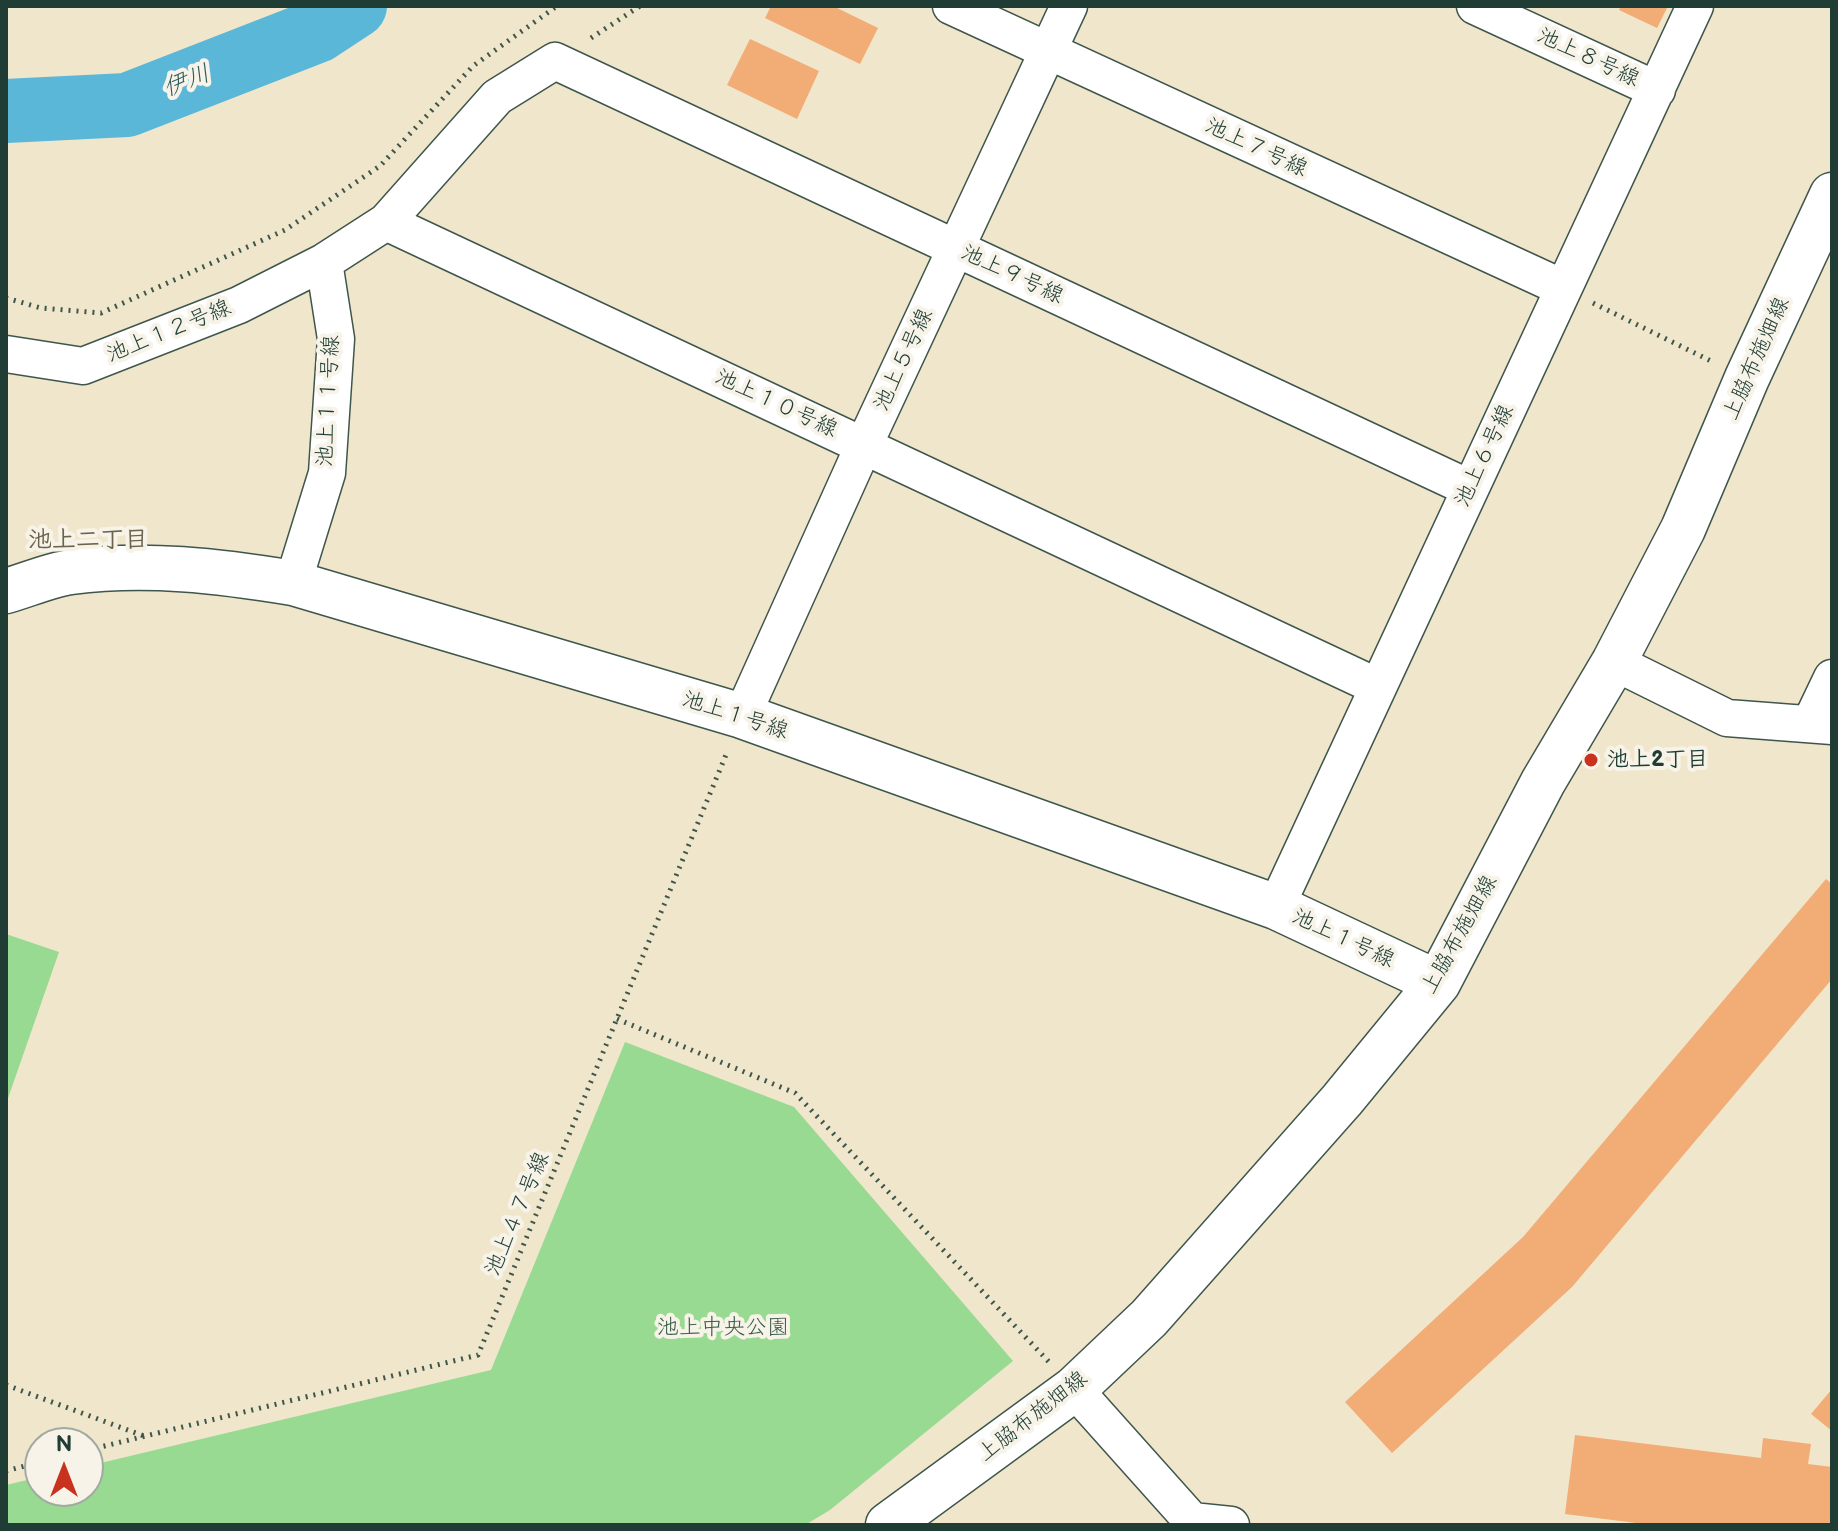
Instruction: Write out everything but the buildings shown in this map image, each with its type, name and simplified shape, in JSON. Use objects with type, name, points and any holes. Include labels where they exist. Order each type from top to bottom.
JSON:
[{"type":"street","name":"池上７号線","points":[[951,6],[1563,288]]},
{"type":"street","name":"池上５号線","points":[[742,716],[864,445],[1069,6]]},
{"type":"street","name":"池上８号線","points":[[1475,6],[1657,90]]},
{"type":"street","name":"池上６号線","points":[[1276,907],[1695,6]]},
{"type":"street","points":[[386,222],[497,97],[555,61]]},
{"type":"street","name":"池上９号線","points":[[555,61],[1469,488]]},
{"type":"street","name":"上脇布施畑線","points":[[888,1525],[1074,1389],[1149,1318],[1332,1112],[1438,983],[1543,782],[1614,662],[1683,529],[1747,378],[1832,195]]},
{"type":"street","name":"池上１２号線","points":[[6,354],[83,366],[239,305],[324,262],[386,222]]},
{"type":"street","name":"池上１０号線","points":[[386,222],[1378,687]]},
{"type":"street","name":"池上１１号線","points":[[293,583],[327,473],[336,339],[324,262]]},
{"type":"street","name":"池上１号線","points":[[6,591],[70,572],[156,568],[225,572],[293,583],[742,716],[1276,907],[1438,983]]},
{"type":"street","points":[[1614,662],[1727,718],[1821,725],[1832,678]]},
{"type":"street","points":[[1074,1389],[1192,1521],[1231,1525]]},
{"type":"path","points":[[6,298],[41,308],[101,313],[285,230],[380,166],[473,66],[557,6]]},
{"type":"path","points":[[555,61],[640,6]]},
{"type":"path","points":[[1563,288],[1747,378]]},
{"type":"path","name":"池上４７号線","points":[[104,1446],[478,1355],[742,716]]},
{"type":"path","points":[[617,1019],[795,1093],[1074,1389]]},
{"type":"path","points":[[6,1385],[145,1436]]},
{"type":"green space","points":[[6,934],[59,952],[6,1104]]},
{"type":"green space","name":"池上中央公園","points":[[625,1042],[794,1107],[1013,1361],[830,1510],[805,1525],[6,1525],[6,1485],[24,1481],[24,1507],[104,1507],[104,1462],[491,1370]]},
{"type":"waterway","name":"伊川","points":[[6,111],[127,105],[317,31],[355,6]]},
{"type":"place","name":"池上2丁目","points":[[1591,760]]},
{"type":"district","name":"池上二丁目","points":[[88,541]]}]
